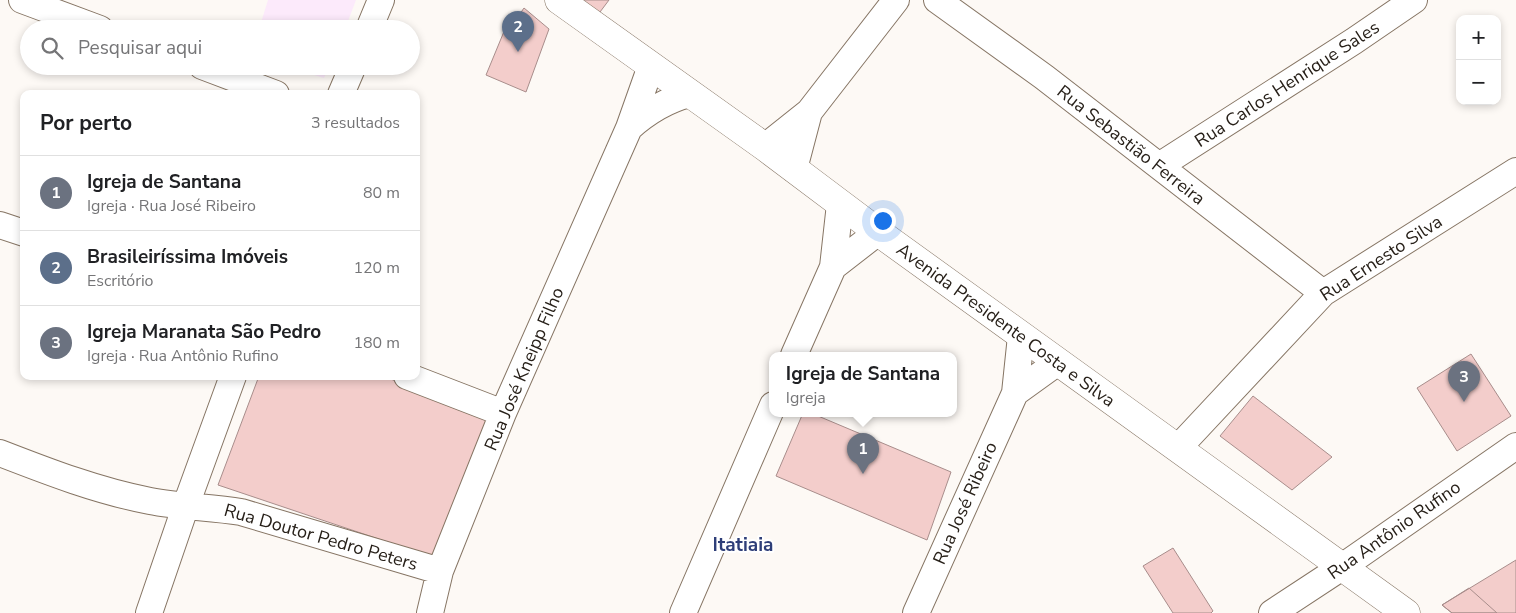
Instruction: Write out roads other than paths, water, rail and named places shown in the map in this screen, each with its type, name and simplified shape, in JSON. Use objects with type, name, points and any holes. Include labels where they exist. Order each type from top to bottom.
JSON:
[{"type":"main road","name":"Avenida Presidente Costa e Silva","points":[[559,0],[765,147],[1021,336],[1406,613]]},
{"type":"street","points":[[22,0],[76,20]]},
{"type":"street","points":[[373,20],[381,0]]},
{"type":"street","points":[[765,147],[809,112],[896,0]]},
{"type":"street","name":"Rua Sebastião Ferreira","points":[[937,0],[1044,77],[1323,293]]},
{"type":"street","name":"Rua Carlos Henrique Sales","points":[[1159,166],[1354,41],[1414,0]]},
{"type":"street","name":"Rua José Kneipp Filho","points":[[430,613],[440,571],[503,413],[630,128],[651,66]]},
{"type":"street","points":[[226,75],[265,90]]},
{"type":"street","points":[[343,90],[348,75]]},
{"type":"street","name":"Rua José Kneipp Filho","points":[[630,128],[645,114],[659,105],[690,94]]},
{"type":"street","points":[[794,168],[809,112]]},
{"type":"street","name":"Rua Ernesto Silva","points":[[1178,448],[1323,293],[1516,171]]},
{"type":"street","points":[[795,352],[833,267],[840,204]]},
{"type":"street","points":[[0,225],[20,232]]},
{"type":"street","points":[[833,267],[878,232]]},
{"type":"street","name":"Rua José Ribeiro","points":[[916,613],[1015,393],[1021,336]]},
{"type":"street","name":"Rua José Ribeiro","points":[[1015,393],[1058,362]]},
{"type":"street","points":[[149,613],[232,380]]},
{"type":"street","points":[[417,380],[503,413]]},
{"type":"street","points":[[683,613],[769,414]]},
{"type":"street","name":"Rua Antônio Rufino","points":[[1272,613],[1342,567],[1516,446]]},
{"type":"street","name":"Rua Doutor Pedro Peters","points":[[0,453],[109,492],[150,501],[214,507],[241,512],[440,571]]},
{"type":"place","name":"Brasileiríssima Imóveis","points":[[518,52]]},
{"type":"place","name":"Igreja Maranata São Pedro","points":[[1464,402]]},
{"type":"place","name":"Igreja de Santana","points":[[863,474]]},
{"type":"district","name":"Itatiaia","points":[[743,545]]}]
